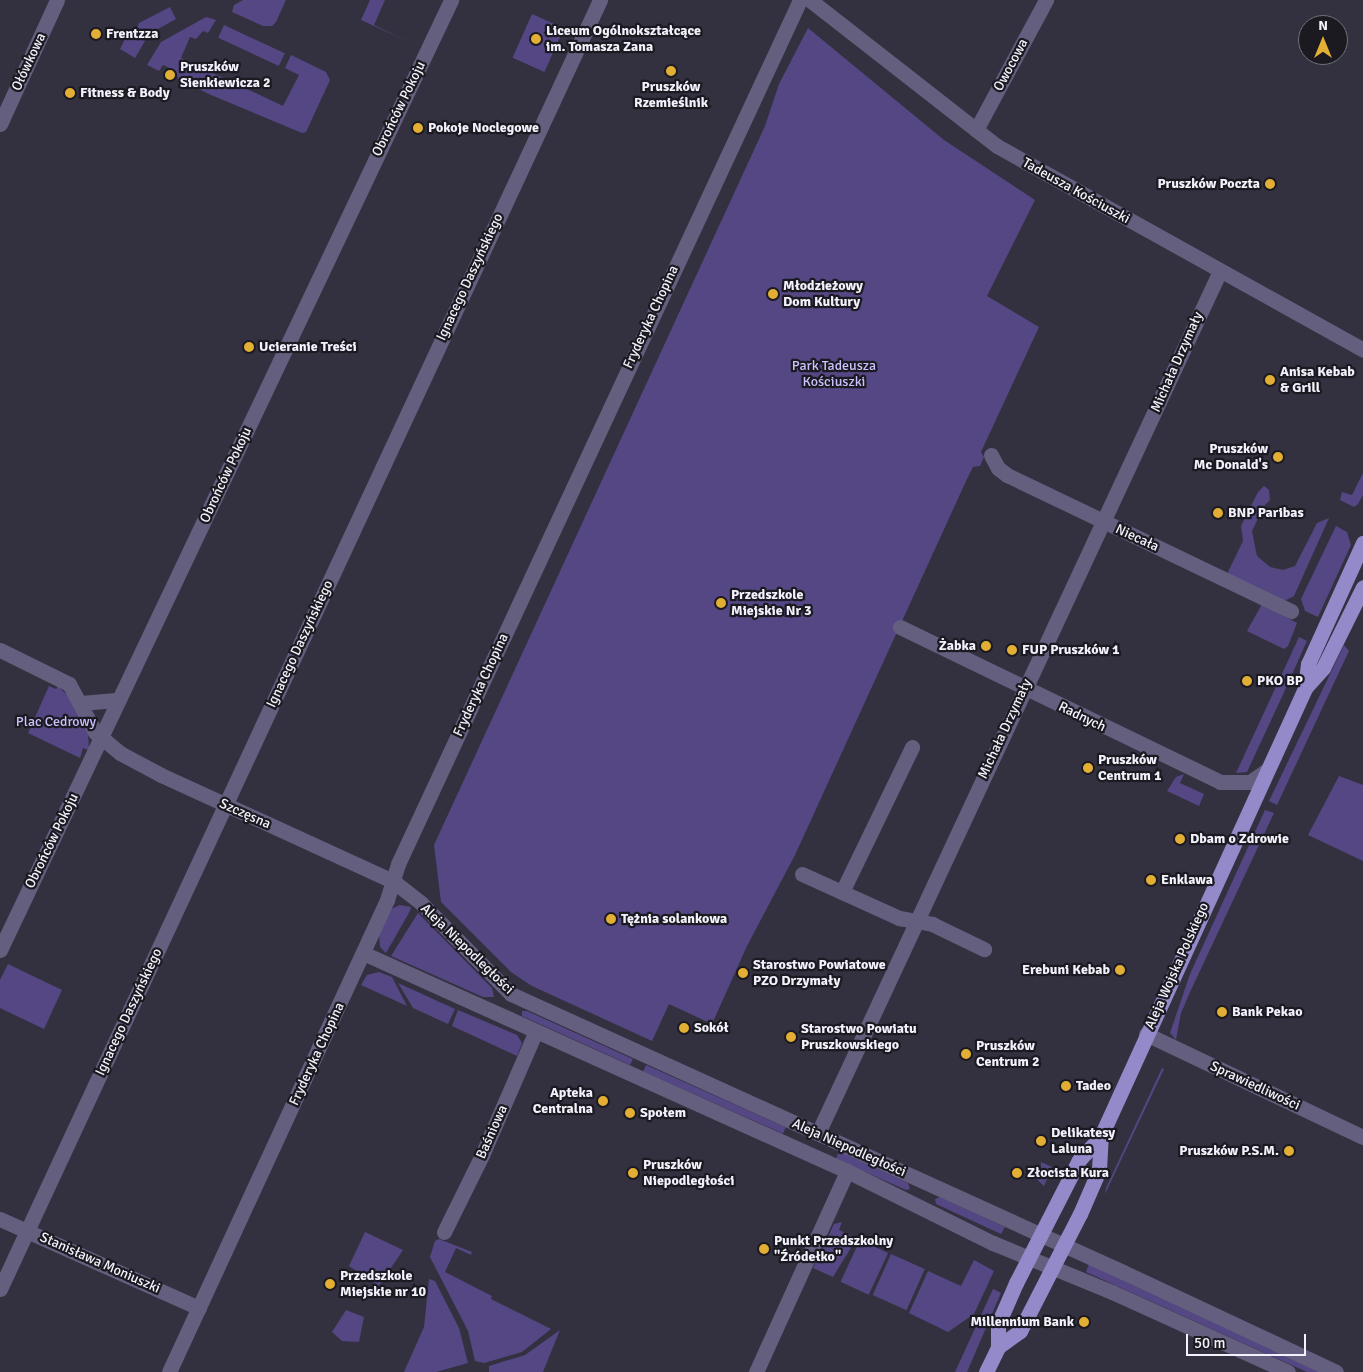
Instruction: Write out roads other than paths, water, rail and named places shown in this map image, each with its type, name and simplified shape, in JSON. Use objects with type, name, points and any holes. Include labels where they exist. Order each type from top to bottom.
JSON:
[{"type":"main road","name":"Aleja Wojska Polskiego","points":[[1305,688],[1308,664],[1363,543]]},
{"type":"main road","name":"Aleja Wojska Polskiego","points":[[986,1372],[998,1347],[998,1324],[1029,1257],[1079,1160],[1100,1136],[1305,688],[1323,668],[1363,587]]},
{"type":"main road","name":"Aleja Wojska Polskiego","points":[[998,1347],[1020,1330],[1064,1245],[1099,1170],[1100,1136]]},
{"type":"street","name":"Ołówkowa","points":[[0,124],[57,0]]},
{"type":"street","name":"Obrońców Pokoju","points":[[0,950],[7,920],[101,740],[451,0]]},
{"type":"street","name":"Ignacego Daszyńskiego","points":[[0,1289],[600,0]]},
{"type":"street","name":"Fryderyka Chopina","points":[[169,1372],[363,953],[393,881],[800,0]]},
{"type":"street","name":"Tadeusza Kościuszki","points":[[810,0],[976,130],[1056,181],[1363,350]]},
{"type":"street","name":"Owocowa","points":[[976,130],[1046,0]]},
{"type":"street","name":"Michała Drzymały","points":[[818,1133],[1024,687],[1220,271]]},
{"type":"street","name":"Niecała","points":[[991,455],[998,468],[1007,475],[1291,611]]},
{"type":"street","name":"Radnych","points":[[900,627],[1220,782],[1250,782],[1266,771]]},
{"type":"street","points":[[0,650],[65,681],[81,703],[101,740]]},
{"type":"street","points":[[81,703],[119,700]]},
{"type":"street","name":"Szczęsna","points":[[101,740],[140,764],[225,805],[393,881]]},
{"type":"street","points":[[842,892],[912,747]]},
{"type":"street","points":[[802,874],[899,918],[932,924],[984,949]]},
{"type":"street","name":"Aleja Niepodległości","points":[[393,881],[421,903],[511,994],[1064,1245],[1336,1372]]},
{"type":"street","name":"Aleja Niepodległości","points":[[363,953],[847,1171],[916,1207],[1288,1372]]},
{"type":"street","points":[[501,1015],[511,994]]},
{"type":"street","name":"Baśniowa","points":[[444,1232],[482,1155],[536,1031]]},
{"type":"street","name":"Sprawiedliwości","points":[[1146,1034],[1363,1137]]},
{"type":"street","points":[[756,1372],[847,1171]]},
{"type":"street","points":[[916,1207],[928,1184]]},
{"type":"street","name":"Stanisława Moniuszki","points":[[0,1219],[199,1308]]},
{"type":"place","name":"Frentzza","points":[[96,34]]},
{"type":"place","name":"Liceum Ogólnokształcące im. Tomasza Zana","points":[[536,39]]},
{"type":"place","name":"Pruszków Rzemieślnik","points":[[671,71]]},
{"type":"place","name":"Pruszków Sienkiewicza 2","points":[[170,75]]},
{"type":"place","name":"Fitness & Body","points":[[70,93]]},
{"type":"place","name":"Pokoje Noclegowe","points":[[418,128]]},
{"type":"place","name":"Pruszków Poczta","points":[[1270,184]]},
{"type":"place","name":"Młodzieżowy Dom Kultury","points":[[773,294]]},
{"type":"place","name":"Ucieranie Treści","points":[[249,347]]},
{"type":"place","name":"Anisa Kebab & Grill","points":[[1270,380]]},
{"type":"place","name":"Pruszków Mc Donald's","points":[[1278,457]]},
{"type":"place","name":"BNP Paribas","points":[[1218,513]]},
{"type":"place","name":"Przedszkole Miejskie Nr 3","points":[[721,603]]},
{"type":"place","name":"Żabka","points":[[986,646]]},
{"type":"place","name":"FUP Pruszków 1","points":[[1012,650]]},
{"type":"place","name":"PKO BP","points":[[1247,681]]},
{"type":"place","name":"Pruszków Centrum 1","points":[[1088,768]]},
{"type":"place","name":"Dbam o Zdrowie","points":[[1180,839]]},
{"type":"place","name":"Enklawa","points":[[1151,880]]},
{"type":"place","name":"Tężnia solankowa","points":[[611,919]]},
{"type":"place","name":"Erebuni Kebab","points":[[1120,970]]},
{"type":"place","name":"Starostwo Powiatowe PZO Drzymały","points":[[743,973]]},
{"type":"place","name":"Bank Pekao","points":[[1222,1012]]},
{"type":"place","name":"Sokół","points":[[684,1028]]},
{"type":"place","name":"Starostwo Powiatu Pruszkowskiego","points":[[791,1037]]},
{"type":"place","name":"Pruszków Centrum 2","points":[[966,1054]]},
{"type":"place","name":"Tadeo","points":[[1066,1086]]},
{"type":"place","name":"Apteka Centralna","points":[[603,1101]]},
{"type":"place","name":"Społem","points":[[630,1113]]},
{"type":"place","name":"Delikatesy Laluna","points":[[1041,1141]]},
{"type":"place","name":"Pruszków P.S.M.","points":[[1289,1151]]},
{"type":"place","name":"Pruszków Niepodległości","points":[[633,1173]]},
{"type":"place","name":"Złocista Kura","points":[[1017,1173]]},
{"type":"place","name":"Punkt Przedszkolny \"Źródełko\"","points":[[764,1249]]},
{"type":"place","name":"Przedszkole Miejskie nr 10","points":[[330,1284]]},
{"type":"place","name":"Millennium Bank","points":[[1084,1322]]},
{"type":"park label","name":"Park Tadeusza Kościuszki","points":[[834,374]]},
{"type":"park label","name":"Plac Cedrowy","points":[[56,722]]}]
